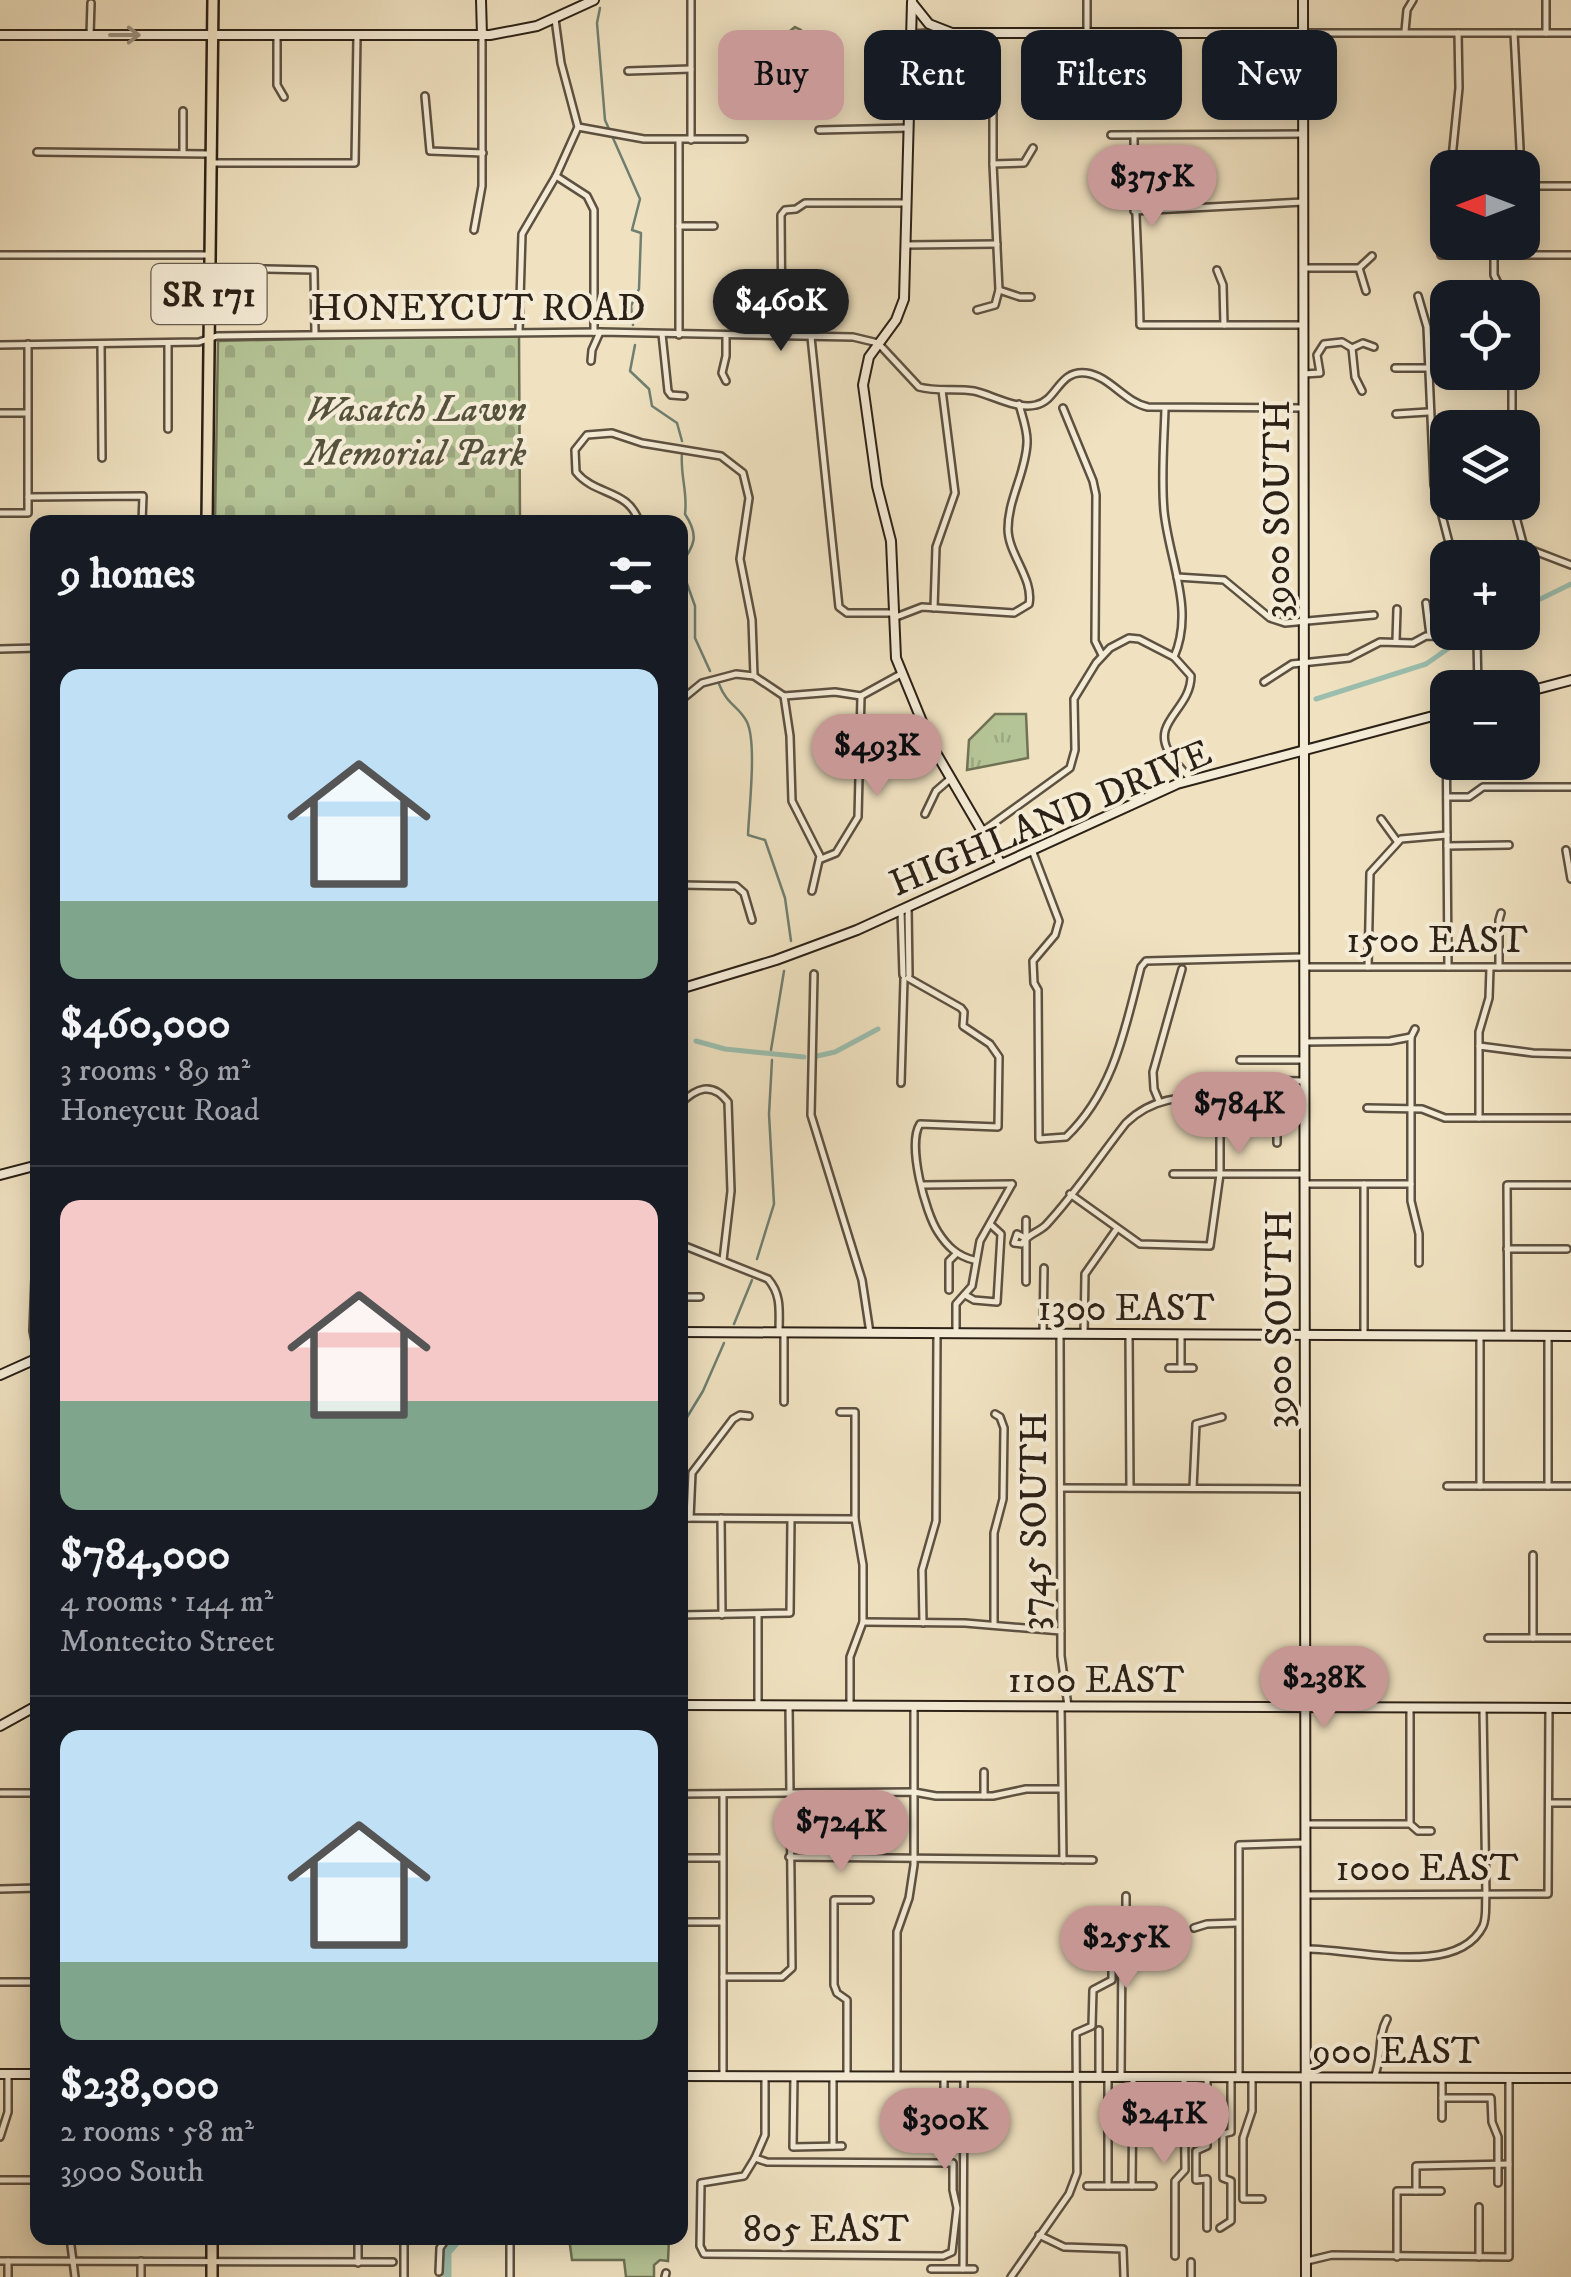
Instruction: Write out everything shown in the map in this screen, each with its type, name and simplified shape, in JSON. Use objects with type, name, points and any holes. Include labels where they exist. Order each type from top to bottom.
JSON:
[{"type":"main road","name":"SR 171","points":[[208,515],[212,0]]},
{"type":"main road","points":[[481,0],[482,36]]},
{"type":"main road","points":[[0,35],[482,36],[522,30],[594,0]]},
{"type":"main road","name":"3900 SOUTH","points":[[1303,0],[1303,30]]},
{"type":"main road","points":[[911,1],[925,21],[944,30]]},
{"type":"main road","points":[[911,1],[912,30]]},
{"type":"main road","points":[[909,120],[903,304],[866,364],[863,385],[877,486],[892,540],[894,640],[901,674],[932,746],[1002,864]]},
{"type":"main road","name":"3900 SOUTH","points":[[1303,120],[1306,2277]]},
{"type":"main road","points":[[1540,688],[1571,680]]},
{"type":"main road","name":"HIGHLAND DRIVE","points":[[688,987],[776,960],[904,909],[1190,780],[1430,716]]},
{"type":"main road","points":[[0,1175],[30,1169]]},
{"type":"main road","name":"1300 EAST","points":[[688,1332],[1571,1336]]},
{"type":"main road","points":[[0,1375],[30,1361]]},
{"type":"main road","name":"1100 EAST","points":[[688,1705],[1571,1708]]},
{"type":"main road","points":[[0,1726],[30,1709]]},
{"type":"main road","points":[[4,2074],[30,2074]]},
{"type":"main road","name":"900 EAST","points":[[688,2076],[1571,2078]]},
{"type":"main road","points":[[212,2245],[212,2277]]},
{"type":"street","points":[[692,0],[692,140]]},
{"type":"street","points":[[1087,0],[1087,30]]},
{"type":"street","points":[[1405,32],[1407,10],[1414,0]]},
{"type":"street","points":[[1546,0],[1546,33]]},
{"type":"street","points":[[90,3],[90,35]]},
{"type":"street","points":[[519,332],[522,234],[556,176],[578,127],[563,74],[556,19]]},
{"type":"street","points":[[1337,32],[1571,33]]},
{"type":"street","points":[[1453,150],[1459,88],[1458,33]]},
{"type":"street","points":[[1514,33],[1520,150]]},
{"type":"street","points":[[277,35],[277,85],[284,96]]},
{"type":"street","points":[[37,152],[183,154],[356,163],[357,36]]},
{"type":"street","points":[[474,230],[482,194],[482,36]]},
{"type":"street","points":[[628,72],[692,68]]},
{"type":"street","points":[[425,96],[430,151],[483,152]]},
{"type":"street","points":[[183,110],[183,154]]},
{"type":"street","points":[[977,310],[995,305],[999,290],[994,120]]},
{"type":"street","points":[[578,127],[679,140],[744,140]]},
{"type":"street","points":[[819,130],[909,128]]},
{"type":"street","points":[[1112,135],[1303,134]]},
{"type":"street","points":[[1134,135],[1140,325],[1304,325]]},
{"type":"street","points":[[679,140],[679,335]]},
{"type":"street","points":[[994,164],[1024,163],[1032,148]]},
{"type":"street","points":[[556,176],[584,193],[594,210],[597,332],[592,361]]},
{"type":"street","points":[[1540,186],[1571,186]]},
{"type":"street","points":[[782,337],[781,215],[805,203],[907,202]]},
{"type":"street","points":[[1134,211],[1303,202]]},
{"type":"street","points":[[679,226],[714,226]]},
{"type":"street","points":[[906,245],[997,244]]},
{"type":"street","points":[[0,254],[210,255]]},
{"type":"street","points":[[1540,254],[1571,254]]},
{"type":"street","points":[[1303,268],[1359,268],[1372,256]]},
{"type":"street","points":[[210,268],[314,270],[315,334]]},
{"type":"street","points":[[1359,268],[1366,291]]},
{"type":"street","points":[[1217,270],[1223,285],[1224,325]]},
{"type":"street","points":[[999,290],[1020,297],[1032,296]]},
{"type":"street","points":[[1418,296],[1426,321],[1434,486],[1449,540]]},
{"type":"street","name":"HONEYCUT ROAD","points":[[0,345],[168,343],[315,334],[519,332],[853,336],[878,343]]},
{"type":"street","points":[[662,334],[668,391],[684,396]]},
{"type":"street","points":[[726,334],[722,373],[726,380]]},
{"type":"street","points":[[812,337],[839,607],[847,613],[893,615],[916,607],[1014,614],[1029,604],[1030,592],[1011,548],[1008,530],[1027,446],[1019,404]]},
{"type":"street","points":[[1304,374],[1320,373],[1317,355],[1324,344],[1342,342],[1352,348],[1362,391]]},
{"type":"street","points":[[1352,348],[1363,342],[1374,347]]},
{"type":"street","points":[[168,343],[168,429]]},
{"type":"street","points":[[878,343],[915,384],[968,390],[1019,404],[1041,403],[1064,378],[1085,373],[1100,378],[1137,404],[1165,408],[1303,408]]},
{"type":"street","points":[[0,513],[28,513],[28,344]]},
{"type":"street","points":[[101,344],[102,458]]},
{"type":"street","points":[[1395,368],[1428,368]]},
{"type":"street","points":[[934,608],[936,547],[953,504],[956,484],[942,390]]},
{"type":"street","points":[[1064,408],[1094,481],[1095,635],[1096,648],[1102,655]]},
{"type":"street","points":[[1165,408],[1164,508],[1184,625],[1174,657]]},
{"type":"street","points":[[1396,414],[1429,412]]},
{"type":"street","points":[[0,413],[28,413]]},
{"type":"street","points":[[635,515],[627,501],[579,476],[573,463],[574,450],[587,435],[612,433],[642,443],[721,456],[744,473],[748,498],[740,558],[752,620],[754,676]]},
{"type":"street","points":[[28,497],[143,496],[142,515]]},
{"type":"street","points":[[1517,520],[1524,548],[1571,564]]},
{"type":"street","points":[[1176,578],[1224,580],[1276,621],[1304,624],[1374,615]]},
{"type":"street","points":[[1264,682],[1289,664],[1349,658],[1376,643],[1412,643],[1430,635],[1426,604]]},
{"type":"street","points":[[1396,641],[1397,610]]},
{"type":"street","points":[[983,831],[1070,768],[1076,750],[1074,699],[1102,655],[1134,638],[1174,657],[1191,676],[1185,702],[1166,724],[1165,744],[1190,780]]},
{"type":"street","points":[[0,648],[30,648]]},
{"type":"street","points":[[688,696],[712,679],[736,674],[754,676],[784,696],[835,692],[860,696],[901,674]]},
{"type":"street","points":[[784,696],[791,742],[792,801],[821,859],[812,891]]},
{"type":"street","points":[[821,859],[836,854],[858,817],[860,696]]},
{"type":"street","points":[[925,814],[936,792],[951,778]]},
{"type":"street","points":[[1446,780],[1448,967]]},
{"type":"street","points":[[1446,797],[1469,797],[1483,787],[1571,786]]},
{"type":"street","points":[[1382,820],[1397,842]]},
{"type":"street","points":[[1368,967],[1370,873],[1397,842],[1412,836],[1446,834]]},
{"type":"street","points":[[1447,846],[1509,846]]},
{"type":"street","name":"1500 EAST","points":[[1032,850],[1059,921],[1055,934],[1034,961],[1034,983],[1038,990],[1039,1139],[1066,1137],[1108,1080],[1146,961],[1304,962],[1368,967],[1571,966]]},
{"type":"street","points":[[1566,850],[1571,879]]},
{"type":"street","points":[[688,885],[736,886],[744,893],[752,920]]},
{"type":"street","points":[[901,1083],[906,977],[904,909]]},
{"type":"street","points":[[1499,967],[1498,920],[1502,912]]},
{"type":"street","points":[[1479,1118],[1480,1025],[1490,998],[1490,967]]},
{"type":"street","points":[[1159,1101],[1152,1072],[1182,969]]},
{"type":"street","points":[[814,974],[810,1108],[862,1280],[870,1333]]},
{"type":"street","points":[[906,977],[961,1008],[963,1026],[996,1049],[1001,1064],[998,1127],[920,1124],[916,1131],[916,1158],[934,1228],[956,1254],[974,1260]]},
{"type":"street","points":[[1415,1029],[1411,1037],[1411,1207],[1419,1234],[1419,1263]]},
{"type":"street","points":[[1304,1042],[1390,1041],[1411,1037]]},
{"type":"street","points":[[1479,1046],[1532,1054],[1571,1054]]},
{"type":"street","points":[[1240,1060],[1304,1060]]},
{"type":"street","points":[[1249,1080],[1304,1081]]},
{"type":"street","points":[[1277,1081],[1277,1143]]},
{"type":"street","points":[[688,1096],[696,1089],[709,1088],[725,1098],[729,1109],[731,1191],[723,1260]]},
{"type":"street","points":[[1025,1238],[1042,1228],[1126,1123],[1159,1101],[1220,1097],[1220,1174],[1210,1246],[1140,1244],[1070,1194]]},
{"type":"street","points":[[1367,1108],[1411,1108],[1445,1118],[1571,1118]]},
{"type":"street","points":[[1173,1174],[1411,1184]]},
{"type":"street","points":[[922,1184],[1012,1184],[974,1260],[973,1284],[956,1304],[956,1334]]},
{"type":"street","points":[[1364,1184],[1364,1336]]},
{"type":"street","points":[[1508,1336],[1507,1185],[1571,1185]]},
{"type":"street","points":[[1026,1220],[1026,1282]]},
{"type":"street","points":[[966,1295],[974,1300],[997,1302],[1001,1234],[990,1224]]},
{"type":"street","points":[[1084,1334],[1085,1274],[1116,1230]]},
{"type":"street","points":[[688,1247],[756,1272],[776,1289],[784,1402]]},
{"type":"street","points":[[1507,1249],[1567,1249]]},
{"type":"street","points":[[949,1290],[949,1261],[956,1254]]},
{"type":"street","points":[[1043,1334],[1044,1268]]},
{"type":"street","points":[[688,1297],[700,1297]]},
{"type":"street","points":[[923,1623],[922,1570],[936,1520],[938,1334]]},
{"type":"street","name":"3745 SOUTH","points":[[1060,1334],[1063,1860]]},
{"type":"street","points":[[1128,1335],[1130,1488]]},
{"type":"street","points":[[1181,1335],[1181,1368]]},
{"type":"street","points":[[1480,1336],[1480,1486]]},
{"type":"street","points":[[1548,1336],[1548,1486]]},
{"type":"street","points":[[1169,1368],[1194,1368]]},
{"type":"street","points":[[840,1412],[855,1412],[855,1520],[863,1566],[862,1622],[850,1658],[850,1706]]},
{"type":"street","points":[[994,1626],[994,1533],[1004,1499],[1003,1422],[995,1414]]},
{"type":"street","points":[[749,1416],[740,1415],[733,1420],[692,1473],[690,1518],[855,1520]]},
{"type":"street","points":[[1193,1488],[1196,1424],[1222,1417]]},
{"type":"street","points":[[1447,1486],[1571,1486]]},
{"type":"street","points":[[1061,1488],[1306,1489]]},
{"type":"street","points":[[721,1518],[722,1615]]},
{"type":"street","points":[[688,1614],[790,1613],[791,1519]]},
{"type":"street","points":[[1533,1556],[1533,1638]]},
{"type":"street","points":[[758,1616],[758,1706]]},
{"type":"street","points":[[862,1622],[1061,1630]]},
{"type":"street","points":[[1488,1638],[1571,1638]]},
{"type":"street","points":[[723,1977],[782,1977],[792,1970],[789,1706]]},
{"type":"street","points":[[896,2077],[897,1932],[913,1882],[914,1706]]},
{"type":"street","points":[[1410,1708],[1410,1824]]},
{"type":"street","points":[[1549,1708],[1549,1803],[1571,1803]]},
{"type":"street","points":[[1306,1948],[1360,1955],[1442,1955],[1458,1952],[1472,1941],[1485,1922],[1483,1709]]},
{"type":"street","points":[[984,1772],[984,1796]]},
{"type":"street","points":[[688,1794],[914,1792],[984,1796],[1026,1788],[1061,1789]]},
{"type":"street","points":[[1,1793],[30,1792]]},
{"type":"street","points":[[723,1794],[724,2076]]},
{"type":"street","name":"1000 EAST","points":[[1306,1895],[1548,1894],[1549,1803]]},
{"type":"street","points":[[1306,1824],[1410,1824],[1418,1831],[1430,1831]]},
{"type":"street","points":[[1220,2228],[1231,2221],[1231,2181],[1223,2178],[1224,2134],[1231,2132],[1235,2078],[1239,1845],[1306,1843]]},
{"type":"street","points":[[688,1858],[723,1858]]},
{"type":"street","points":[[789,1858],[1093,1860]]},
{"type":"street","points":[[0,1889],[30,1888]]},
{"type":"street","points":[[1011,2277],[1069,2194],[1077,2173],[1076,2032],[1092,2026],[1093,1990],[1112,1980],[1112,1925],[1126,1925],[1126,1896]]},
{"type":"street","points":[[847,2076],[846,2000],[834,1985],[834,1900],[870,1900]]},
{"type":"street","points":[[688,1922],[723,1922]]},
{"type":"street","points":[[1194,1928],[1237,1923]]},
{"type":"street","points":[[1121,2078],[1122,1944]]},
{"type":"street","points":[[0,1982],[30,1982]]},
{"type":"street","points":[[1374,2078],[1381,2064],[1381,2034],[1388,2019]]},
{"type":"street","points":[[1099,2030],[1108,2186]]},
{"type":"street","points":[[0,2136],[8,2112],[4,2074]]},
{"type":"street","points":[[755,2158],[765,2135],[765,2076]]},
{"type":"street","points":[[794,2076],[794,2147],[842,2146]]},
{"type":"street","points":[[833,2076],[833,2146]]},
{"type":"street","points":[[944,2077],[944,2139]]},
{"type":"street","points":[[963,2269],[964,2077]]},
{"type":"street","points":[[1132,2186],[1134,2078]]},
{"type":"street","points":[[1175,2256],[1175,2182],[1184,2170],[1184,2078]]},
{"type":"street","points":[[1207,2078],[1207,2146],[1196,2151],[1196,2180],[1207,2180],[1207,2228]]},
{"type":"street","points":[[1252,2078],[1252,2110],[1243,2138],[1243,2199],[1262,2199]]},
{"type":"street","points":[[1442,2078],[1442,2118]]},
{"type":"street","points":[[1306,2261],[1332,2256],[1508,2257],[1509,2078]]},
{"type":"street","points":[[1442,2098],[1491,2098],[1492,2122],[1498,2133],[1498,2183]]},
{"type":"street","points":[[930,2139],[958,2139]]},
{"type":"street","name":"805 EAST","points":[[755,2158],[767,2162],[952,2163],[958,2208],[950,2254],[702,2253],[701,2183],[744,2176],[755,2158]]},
{"type":"street","points":[[1416,2191],[1416,2166],[1509,2164]]},
{"type":"street","points":[[0,2180],[30,2180]]},
{"type":"street","points":[[1088,2186],[1153,2186]]},
{"type":"street","points":[[1398,2257],[1397,2191],[1441,2192]]},
{"type":"street","points":[[1479,2257],[1480,2207]]},
{"type":"street","points":[[1040,2235],[1064,2248],[1123,2249],[1124,2277]]},
{"type":"street","points":[[71,2245],[75,2277]]},
{"type":"street","points":[[358,2245],[358,2262]]},
{"type":"street","points":[[404,2245],[404,2277]]},
{"type":"street","points":[[439,2272],[442,2245]]},
{"type":"street","points":[[510,2245],[510,2277]]},
{"type":"street","points":[[0,2261],[393,2262]]},
{"type":"street","points":[[8,2261],[8,2277]]},
{"type":"street","points":[[141,2261],[141,2277]]},
{"type":"street","points":[[1191,2262],[1191,2277]]},
{"type":"street","points":[[930,2269],[974,2269]]},
{"type":"green space","name":"Wasatch Lawn Memorial Park","points":[[519,334],[520,515],[215,515],[218,341]]},
{"type":"green space","points":[[995,714],[1026,714],[1028,758],[967,770],[969,740]]},
{"type":"green space","points":[[570,2245],[669,2245],[668,2261],[660,2260],[654,2265],[654,2277],[626,2277],[624,2260],[572,2260]]},
{"type":"waterway","points":[[600,8],[597,23],[605,120],[640,199],[632,230],[641,233],[639,289],[631,306],[633,325]]},
{"type":"waterway","points":[[635,345],[630,371],[649,389],[652,406],[677,423],[682,441]]},
{"type":"waterway","points":[[682,453],[686,515]]},
{"type":"waterway","points":[[688,519],[694,535],[688,553]]},
{"type":"waterway","points":[[1540,599],[1571,584]]},
{"type":"waterway","points":[[688,586],[695,606],[695,638],[710,671]]},
{"type":"waterway","points":[[1316,699],[1426,664],[1446,650]]},
{"type":"waterway","points":[[719,684],[744,717],[750,732],[748,835],[765,840],[785,898],[791,941]]},
{"type":"waterway","points":[[771,1050],[784,971]]},
{"type":"waterway","points":[[817,1056],[835,1052],[878,1029]]},
{"type":"waterway","points":[[696,1041],[725,1049],[804,1057]]},
{"type":"waterway","points":[[757,1259],[774,1204],[769,1114],[772,1060]]},
{"type":"waterway","points":[[734,1324],[752,1280]]},
{"type":"waterway","points":[[688,1416],[724,1343]]},
{"type":"waterway","points":[[447,2277],[447,2252],[453,2245]]}]
